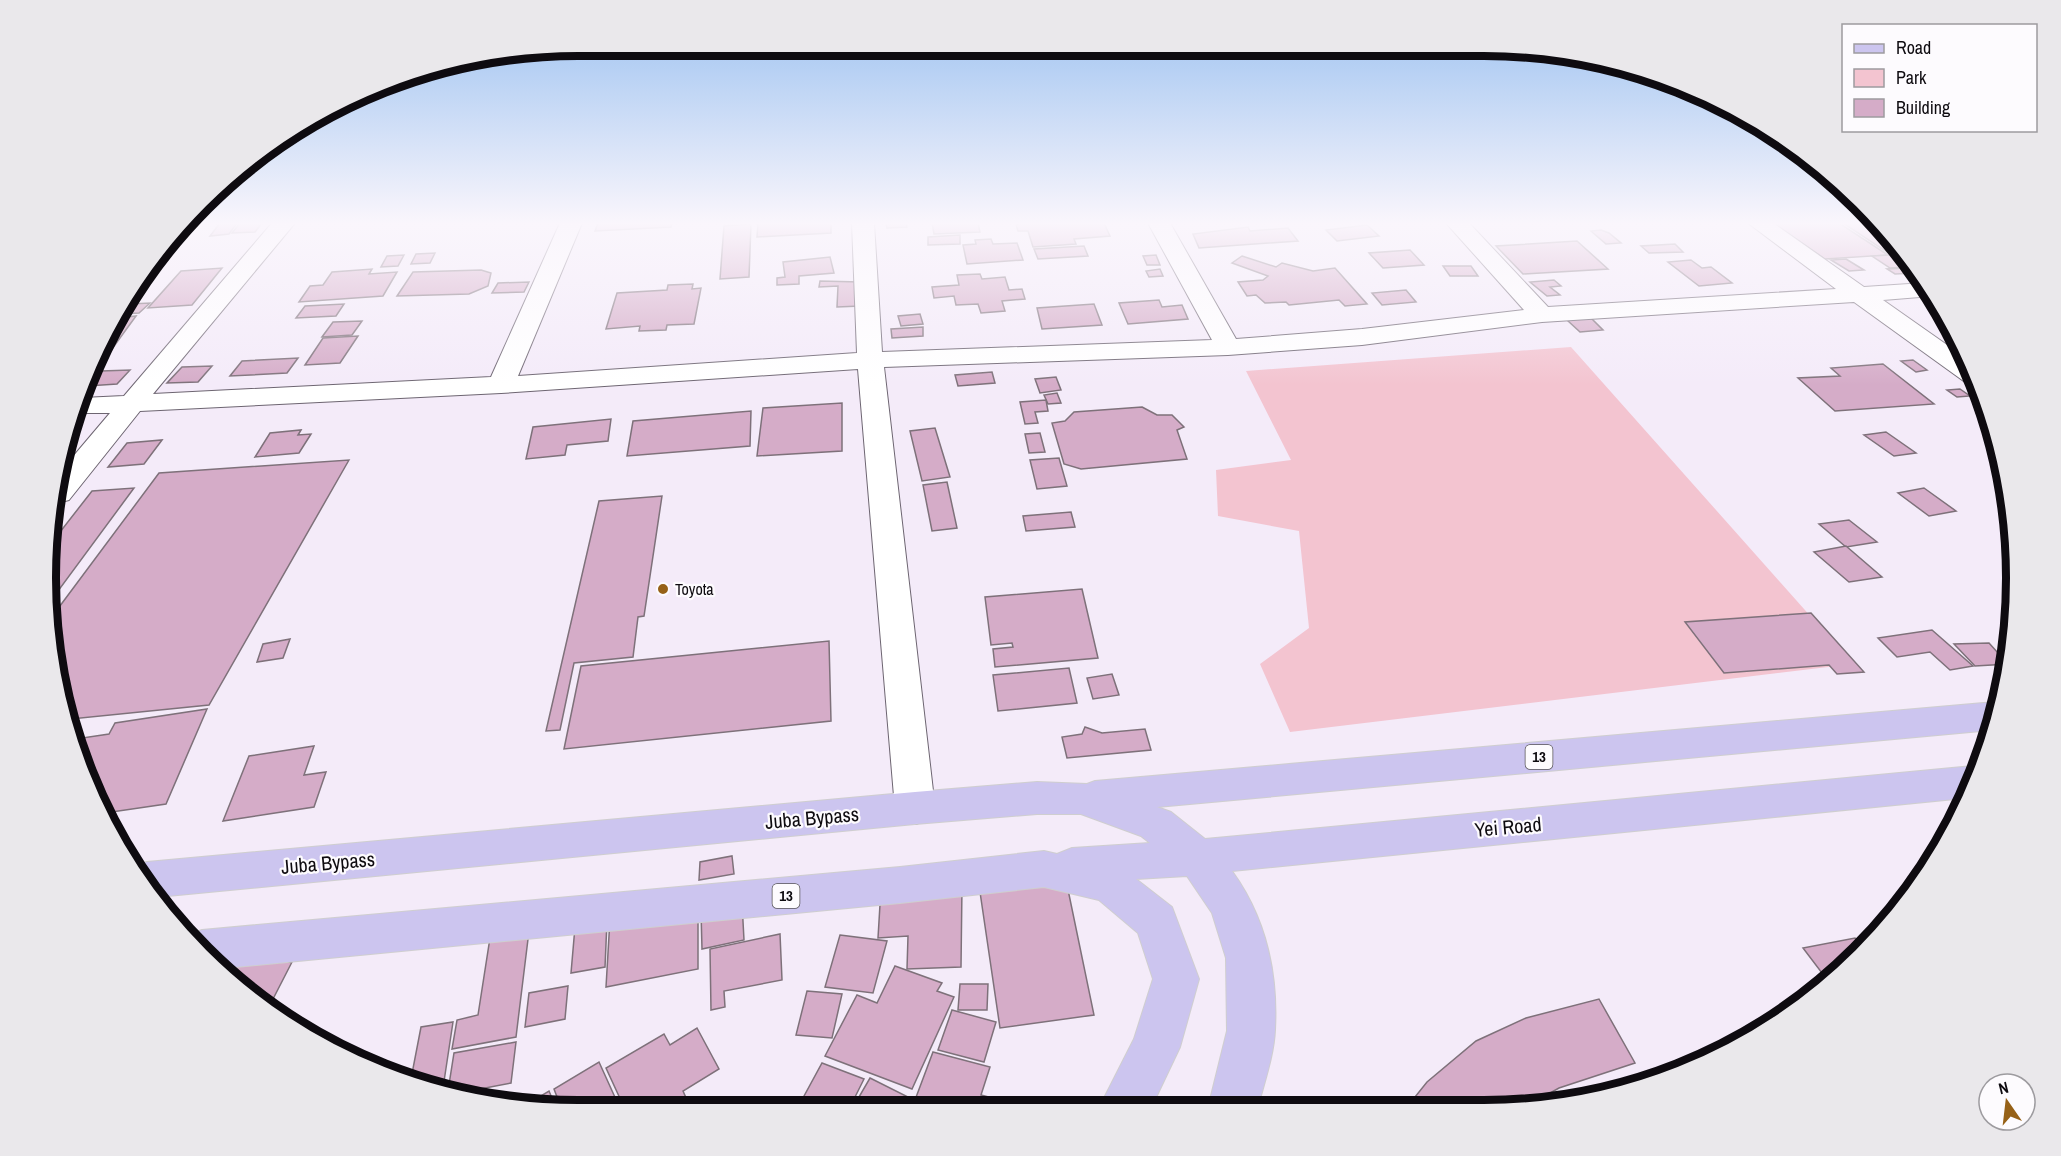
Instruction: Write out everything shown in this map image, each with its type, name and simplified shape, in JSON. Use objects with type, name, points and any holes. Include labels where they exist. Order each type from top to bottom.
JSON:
[{"type":"main road","name":"13","points":[[1082,798],[1987,717]]},
{"type":"main road","name":"Yei Road","points":[[1044,868],[1198,857],[1964,783]]},
{"type":"main road","name":"Juba Bypass","points":[[152,880],[915,808],[1037,798],[1082,798],[1156,824],[1198,857],[1232,906],[1249,958],[1251,1030],[1235,1100]]},
{"type":"main road","name":"13","points":[[211,949],[888,886],[1044,868],[1111,885],[1156,921],[1176,978],[1156,1047],[1128,1100]]},
{"type":"street","points":[[64,487],[238,277]]},
{"type":"street","points":[[501,386],[548,277]]},
{"type":"street","points":[[865,277],[870,360],[915,808]]},
{"type":"street","points":[[1189,277],[1228,347]]},
{"type":"street","points":[[1507,277],[1542,315]]},
{"type":"street","points":[[1836,277],[1961,367]]},
{"type":"street","points":[[85,406],[501,386],[870,360],[1228,347],[1362,337],[1542,315],[1919,291]]},
{"type":"green space","points":[[1571,347],[1853,664],[1290,732],[1260,664],[1309,628],[1299,531],[1218,516],[1216,470],[1291,460],[1246,371]]},
{"type":"building","points":[[176,277],[215,277],[192,305],[148,308]]},
{"type":"building","points":[[329,277],[394,277],[383,296],[299,302],[310,286],[323,285]]},
{"type":"building","points":[[410,277],[490,277],[488,286],[469,294],[397,296]]},
{"type":"building","points":[[720,277],[749,277],[749,277],[720,279]]},
{"type":"building","points":[[799,277],[799,284],[777,285],[777,278]]},
{"type":"building","points":[[957,277],[981,277],[982,279],[1005,277],[1009,290],[1022,289],[1025,299],[1002,301],[1005,311],[981,313],[978,304],[956,305],[954,296],[934,298],[932,287],[959,285]]},
{"type":"building","points":[[1267,277],[1343,277],[1367,304],[1345,306],[1339,300],[1289,305],[1286,302],[1265,303],[1256,295],[1247,296],[1238,282],[1263,280]]},
{"type":"building","points":[[1687,277],[1724,277],[1732,283],[1699,286]]},
{"type":"building","points":[[1554,280],[1561,286],[1550,287],[1560,295],[1547,296],[1530,282]]},
{"type":"building","points":[[820,281],[860,282],[860,306],[837,307],[838,286],[819,287]]},
{"type":"building","points":[[529,282],[524,292],[492,293],[498,283]]},
{"type":"building","points":[[693,284],[692,289],[701,288],[694,324],[667,325],[666,330],[639,331],[640,326],[606,329],[617,293],[667,290],[668,285]]},
{"type":"building","points":[[1406,290],[1416,302],[1382,305],[1372,293]]},
{"type":"building","points":[[1159,300],[1162,307],[1182,305],[1188,319],[1128,324],[1119,303]]},
{"type":"building","points":[[150,303],[139,313],[128,314],[134,304]]},
{"type":"building","points":[[344,304],[336,316],[296,318],[305,306]]},
{"type":"building","points":[[1094,304],[1102,325],[1042,329],[1037,308]]},
{"type":"building","points":[[920,314],[923,324],[901,326],[898,316]]},
{"type":"building","points":[[136,316],[102,363],[109,347],[126,317]]},
{"type":"building","points":[[1590,317],[1603,330],[1580,332],[1567,320]]},
{"type":"building","points":[[362,321],[352,335],[322,337],[333,322]]},
{"type":"building","points":[[923,327],[923,336],[892,338],[891,329]]},
{"type":"building","points":[[358,336],[340,363],[305,365],[323,338]]},
{"type":"building","points":[[298,358],[287,373],[230,376],[242,361]]},
{"type":"building","points":[[1913,360],[1927,370],[1916,372],[1901,361]]},
{"type":"building","points":[[1883,364],[1934,404],[1835,411],[1798,378],[1840,376],[1831,368]]},
{"type":"building","points":[[212,366],[198,382],[167,383],[182,367]]},
{"type":"building","points":[[130,370],[117,384],[92,386],[101,371]]},
{"type":"building","points":[[992,372],[995,383],[958,386],[955,375]]},
{"type":"building","points":[[1056,377],[1061,390],[1040,393],[1035,379]]},
{"type":"building","points":[[1960,389],[1970,396],[1957,397],[1947,390]]},
{"type":"building","points":[[1057,393],[1061,403],[1048,404],[1044,395]]},
{"type":"building","points":[[1046,400],[1048,411],[1035,412],[1038,423],[1025,424],[1020,402]]},
{"type":"building","points":[[842,403],[842,451],[757,456],[763,408]]},
{"type":"building","points":[[1142,407],[1157,415],[1172,415],[1184,427],[1177,430],[1187,459],[1081,469],[1064,464],[1052,423],[1065,421],[1074,412]]},
{"type":"building","points":[[751,411],[750,446],[627,456],[633,421]]},
{"type":"building","points":[[611,419],[608,441],[567,445],[565,455],[526,459],[533,427]]},
{"type":"building","points":[[935,428],[950,477],[922,481],[910,431]]},
{"type":"building","points":[[301,430],[298,435],[311,434],[299,453],[255,457],[270,433]]},
{"type":"building","points":[[1886,432],[1916,453],[1894,456],[1864,435]]},
{"type":"building","points":[[1040,433],[1045,452],[1029,453],[1025,434]]},
{"type":"building","points":[[162,440],[144,464],[108,467],[127,443]]},
{"type":"building","points":[[1059,458],[1067,486],[1037,489],[1030,460]]},
{"type":"building","points":[[349,460],[209,705],[75,719],[60,646],[57,610],[159,473]]},
{"type":"building","points":[[947,482],[957,528],[932,531],[923,485]]},
{"type":"building","points":[[134,488],[56,593],[58,535],[92,491]]},
{"type":"building","points":[[1924,488],[1956,511],[1929,516],[1898,493]]},
{"type":"building","points":[[662,496],[644,616],[638,617],[633,657],[574,663],[560,730],[546,731],[599,501]]},
{"type":"building","points":[[1071,512],[1075,527],[1026,531],[1023,516]]},
{"type":"building","points":[[1849,520],[1877,542],[1846,547],[1819,524]]},
{"type":"building","points":[[1846,546],[1882,577],[1849,582],[1814,552]]},
{"type":"building","points":[[1082,589],[1098,658],[995,667],[993,649],[1013,647],[1012,643],[991,645],[985,597]]},
{"type":"building","points":[[1811,613],[1864,672],[1837,674],[1829,665],[1724,673],[1685,622]]},
{"type":"building","points":[[1932,630],[1973,666],[1950,670],[1930,652],[1897,657],[1878,638]]},
{"type":"building","points":[[290,639],[283,658],[257,662],[263,644]]},
{"type":"building","points":[[829,641],[831,721],[564,749],[581,666]]},
{"type":"building","points":[[1989,643],[1999,655],[1998,665],[1975,666],[1954,644]]},
{"type":"building","points":[[1069,668],[1077,703],[998,711],[993,675]]},
{"type":"building","points":[[1112,674],[1119,695],[1093,699],[1087,678]]},
{"type":"building","points":[[207,709],[166,804],[111,812],[81,738],[109,734],[115,723]]},
{"type":"building","points":[[1085,727],[1102,733],[1145,729],[1151,750],[1067,758],[1062,737],[1082,734]]},
{"type":"building","points":[[314,746],[304,775],[326,772],[314,807],[223,821],[249,756]]},
{"type":"building","points":[[732,856],[734,874],[699,880],[700,862]]},
{"type":"building","points":[[1066,880],[1094,1015],[1000,1028],[980,892]]},
{"type":"building","points":[[962,886],[961,967],[907,969],[908,936],[878,938],[881,888]]},
{"type":"building","points":[[698,902],[698,969],[606,987],[610,919]]},
{"type":"building","points":[[742,903],[744,940],[702,949],[701,911]]},
{"type":"building","points":[[607,921],[605,967],[571,973],[575,927]]},
{"type":"building","points":[[529,931],[516,1037],[452,1049],[457,1020],[478,1015],[490,938]]},
{"type":"building","points":[[780,934],[782,980],[724,991],[725,1007],[711,1010],[710,949]]},
{"type":"building","points":[[840,935],[887,941],[873,993],[825,987]]},
{"type":"building","points":[[1855,938],[1858,941],[1823,975],[1803,948]]},
{"type":"building","points":[[292,962],[273,999],[260,993],[226,964]]},
{"type":"building","points":[[895,966],[942,983],[937,991],[954,997],[912,1089],[825,1056],[857,995],[877,1003]]},
{"type":"building","points":[[960,984],[988,984],[987,1010],[958,1010]]},
{"type":"building","points":[[568,986],[565,1019],[525,1027],[529,993]]},
{"type":"building","points":[[807,991],[842,994],[832,1038],[796,1035]]},
{"type":"building","points":[[1599,999],[1635,1063],[1559,1088],[1544,1097],[1413,1100],[1427,1082],[1476,1041],[1526,1018]]},
{"type":"building","points":[[952,1010],[996,1022],[984,1062],[938,1050]]},
{"type":"building","points":[[453,1022],[444,1083],[412,1074],[421,1027]]},
{"type":"building","points":[[697,1028],[719,1069],[683,1091],[687,1100],[621,1100],[606,1068],[664,1034],[670,1045]]},
{"type":"building","points":[[516,1042],[511,1083],[475,1090],[449,1084],[454,1053]]},
{"type":"building","points":[[933,1052],[990,1067],[981,1095],[1000,1100],[915,1100]]},
{"type":"building","points":[[599,1062],[616,1100],[558,1099],[554,1089]]},
{"type":"building","points":[[822,1063],[864,1079],[854,1100],[802,1100]]},
{"type":"building","points":[[870,1078],[912,1099],[911,1100],[857,1100]]},
{"type":"building","points":[[549,1091],[552,1099],[544,1099],[537,1098]]},
{"type":"place","name":"Toyota","points":[[663,589]]}]
